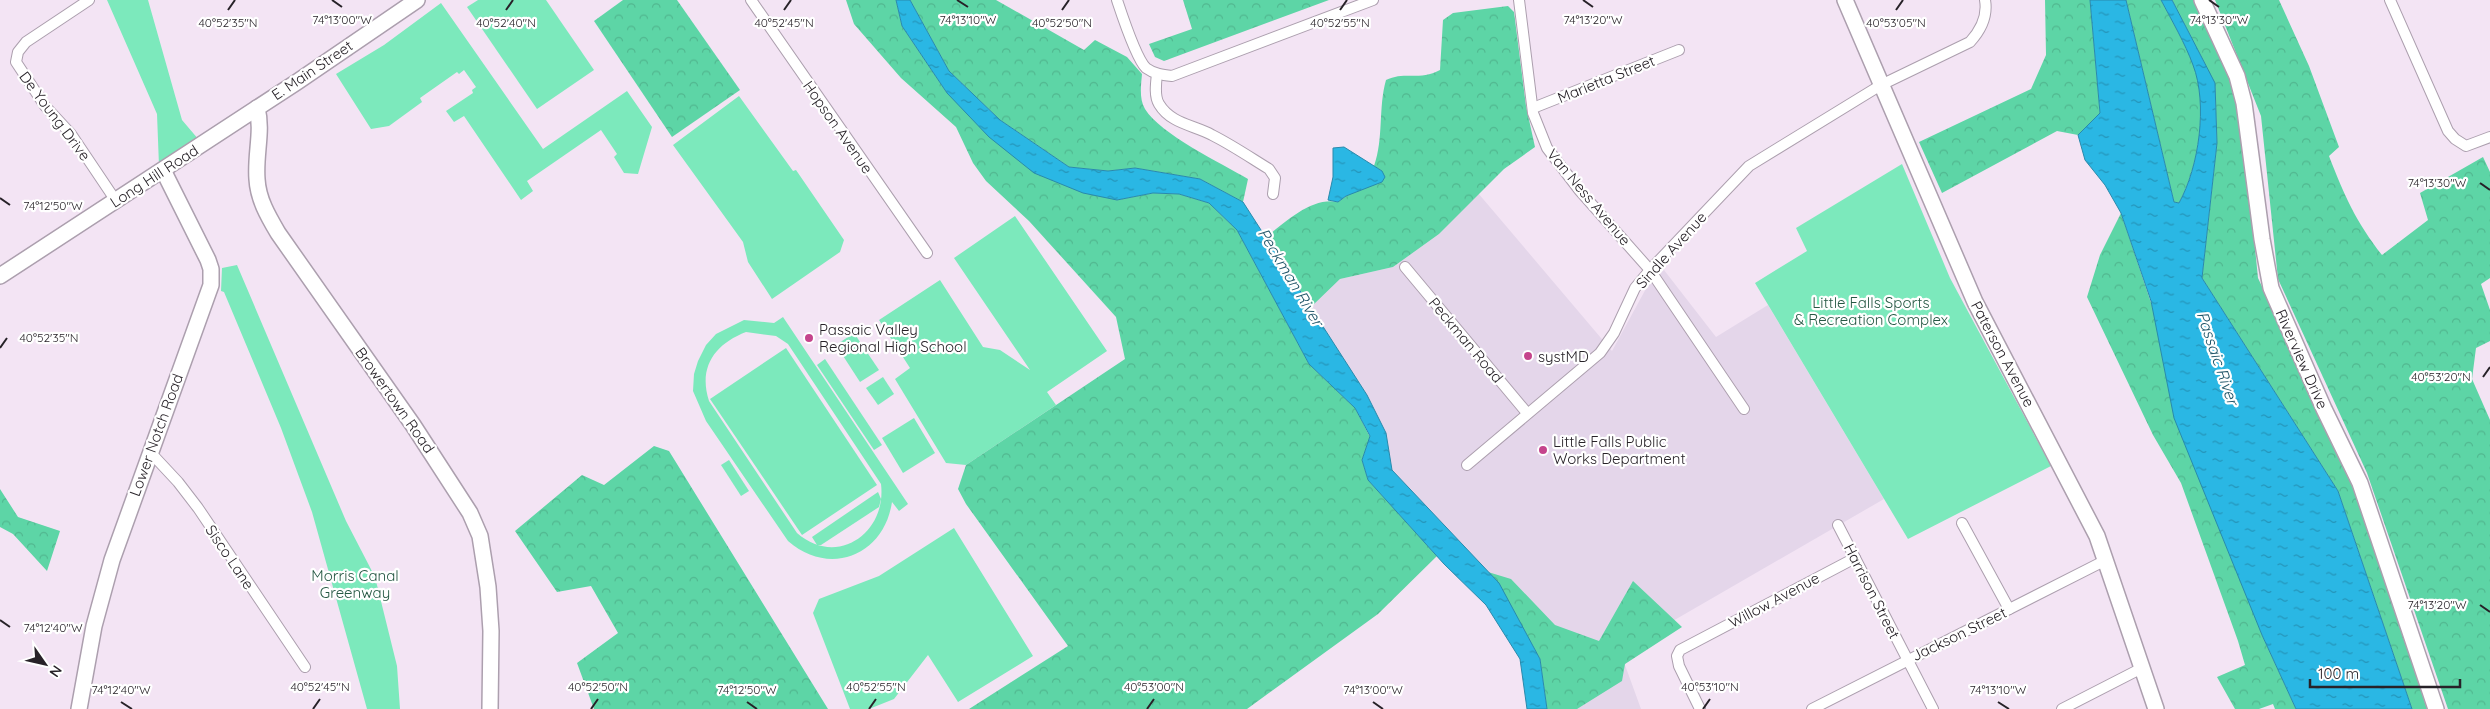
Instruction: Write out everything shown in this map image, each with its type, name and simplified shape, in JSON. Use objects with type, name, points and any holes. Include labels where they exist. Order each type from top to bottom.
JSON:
[{"type":"street","name":"De Young Drive","points":[[89,0],[26,42],[18,52],[16,62],[45,106],[72,134],[116,201]]},
{"type":"street","name":"E. Main Street","points":[[257,108],[417,0]]},
{"type":"street","name":"Hopson Avenue","points":[[751,0],[927,253]]},
{"type":"street","points":[[1117,0],[1145,67],[1157,74],[1172,76],[1372,0]]},
{"type":"street","name":"Van Ness Avenue","points":[[1519,0],[1533,108],[1547,148],[1650,270],[1744,408]]},
{"type":"street","name":"Paterson Avenue","points":[[1845,0],[1975,302],[2088,515],[2106,560],[2156,709]]},
{"type":"street","name":"Sindle Avenue","points":[[1467,464],[1607,345],[1635,288],[1749,166],[1881,85],[1970,42],[1981,30],[1986,7],[1985,0]]},
{"type":"street","name":"Riverview Drive","points":[[2202,0],[2237,76],[2244,103],[2262,240],[2271,288],[2324,409],[2360,483],[2436,709]]},
{"type":"street","points":[[2390,0],[2448,131],[2455,139],[2466,146],[2490,137]]},
{"type":"street","name":"Marietta Street","points":[[1533,108],[1679,50]]},
{"type":"street","points":[[1157,74],[1156,91],[1158,103],[1166,113],[1179,122],[1211,134],[1270,169],[1275,178],[1273,194]]},
{"type":"street","name":"Long Hill Road","points":[[0,276],[257,108]]},
{"type":"street","name":"Browertown Road","points":[[257,108],[260,126],[257,179],[259,196],[265,211],[283,240],[454,485],[480,536],[488,586],[491,632],[490,709]]},
{"type":"street","name":"Lower Notch Road","points":[[79,709],[94,626],[124,523],[211,285],[211,269],[208,260],[163,170]]},
{"type":"street","name":"Peckman Road","points":[[1405,267],[1527,413]]},
{"type":"street","name":"Sisco Lane","points":[[150,452],[178,482],[198,508],[305,667]]},
{"type":"street","points":[[1962,522],[2009,609]]},
{"type":"street","name":"Harrison Street","points":[[1838,525],[1933,709]]},
{"type":"street","name":"Willow Avenue","points":[[1700,709],[1677,662],[1680,650],[1855,558]]},
{"type":"street","name":"Jackson Street","points":[[1812,709],[2106,560]]},
{"type":"street","points":[[2062,709],[2142,668]]},
{"type":"shaded area","points":[[1478,193],[1612,351],[1648,285],[1664,270],[1716,337],[1768,305],[1884,499],[1633,644],[1625,665],[1641,709],[1547,709],[1540,659],[1499,583],[1392,470],[1386,433],[1367,395],[1311,307],[1340,279],[1393,267],[1439,234]]},
{"type":"green space","points":[[107,0],[148,0],[182,120],[199,140],[159,166],[157,114]]},
{"type":"green space","points":[[478,0],[546,0],[594,70],[537,109],[467,7]]},
{"type":"green space","points":[[623,0],[677,0],[740,90],[672,137],[594,21]]},
{"type":"green space","points":[[846,0],[896,0],[902,26],[947,93],[1117,200],[1153,193],[1179,194],[1209,203],[1237,230],[1309,364],[1355,408],[1370,437],[1362,460],[1368,480],[1437,556],[1378,614],[1247,709],[969,709],[1068,646],[966,504],[958,489],[966,465],[1125,359],[1116,317],[1029,221],[986,181],[973,163],[956,127],[901,78],[854,24]]},
{"type":"green space","points":[[910,0],[996,0],[1084,50],[1095,40],[1127,57],[1142,74],[1141,96],[1143,105],[1153,119],[1177,138],[1248,179],[1243,202],[1200,179],[1135,168],[1108,171],[1069,167],[1000,120],[949,71]]},
{"type":"green space","points":[[1183,0],[1329,0],[1164,61],[1155,57],[1149,44],[1192,29]]},
{"type":"green space","points":[[2045,0],[2090,0],[2100,113],[2078,135],[2057,131],[1942,193],[1919,142],[2031,89],[2046,55]]},
{"type":"green space","points":[[2126,0],[2161,0],[2183,40],[2194,65],[2200,98],[2199,135],[2192,172],[2179,203],[2174,202]]},
{"type":"green space","points":[[2172,0],[2194,0],[2224,61],[2241,108],[2258,278],[2357,497],[2427,709],[2412,709],[2338,491],[2202,278],[2217,143],[2215,84]]},
{"type":"green space","points":[[2215,0],[2279,0],[2309,66],[2339,147],[2329,156],[2358,219],[2382,255],[2428,220],[2420,193],[2483,157],[2490,172],[2490,278],[2481,284],[2490,310],[2490,341],[2476,348],[2472,379],[2490,420],[2490,709],[2448,709],[2367,473],[2278,279],[2261,116]]},
{"type":"green space","points":[[441,3],[543,149],[627,91],[652,127],[638,174],[624,173],[614,157],[617,154],[601,130],[527,181],[533,191],[521,200],[464,116],[454,122],[446,111],[473,93],[472,90],[476,87],[464,70],[459,74],[457,72],[420,98],[422,102],[389,126],[371,129],[336,74],[384,45]]},
{"type":"green space","points":[[1508,6],[1514,12],[1526,106],[1535,147],[1504,169],[1439,234],[1393,267],[1340,279],[1311,307],[1266,237],[1299,212],[1318,203],[1338,202],[1382,171],[1374,166],[1379,145],[1382,101],[1386,80],[1399,76],[1426,75],[1440,70],[1443,20],[1453,13]]},
{"type":"green space","points":[[739,96],[793,171],[796,170],[844,240],[840,252],[772,299],[748,262],[743,242],[673,145]]},
{"type":"green space","name":"Little Falls Sports & Recreation Complex","points":[[1902,164],[1950,278],[2051,466],[1908,539],[1755,283],[1807,251],[1796,228]]},
{"type":"green space","points":[[2121,213],[2262,635],[2296,709],[2275,709],[2273,704],[2259,709],[2235,709],[2217,677],[2245,665],[2238,641],[2181,483],[2153,435],[2087,297],[2100,255]]},
{"type":"green space","points":[[1015,216],[1107,351],[1047,392],[1056,405],[966,465],[946,463],[895,379],[910,368],[879,320],[940,280],[983,347],[1000,350],[1030,370],[954,258]]},
{"type":"green space","name":"Morris Canal Greenway","points":[[237,265],[346,521],[375,577],[397,666],[400,709],[367,709],[312,512],[281,428],[224,292],[221,291],[222,268]]},
{"type":"green space","points":[[783,317],[908,504],[899,511],[892,502],[887,521],[878,536],[866,548],[852,555],[837,559],[820,558],[804,552],[788,541],[706,421],[693,391],[694,374],[698,361],[706,345],[716,334],[744,320],[774,323]],"holes":[[[746,332],[776,336],[788,344],[881,484],[881,502],[876,517],[868,530],[856,540],[843,546],[828,547],[812,543],[797,533],[709,401],[706,378],[708,367],[718,350],[735,337]]]},
{"type":"green space","points":[[854,333],[879,370],[860,382],[836,345]]},
{"type":"green space","points":[[786,348],[877,485],[802,535],[710,399]]},
{"type":"green space","points":[[825,359],[882,445],[874,450],[817,365]]},
{"type":"green space","points":[[883,377],[894,394],[878,405],[866,388]]},
{"type":"green space","points":[[914,418],[935,453],[903,473],[882,438]]},
{"type":"green space","points":[[654,446],[669,451],[828,709],[594,709],[577,663],[618,633],[591,586],[557,592],[515,531],[582,475],[604,485]]},
{"type":"green space","points":[[729,460],[749,491],[741,496],[721,465]]},
{"type":"green space","points":[[0,489],[18,517],[60,531],[47,571],[13,534],[0,527]]},
{"type":"green space","points":[[878,492],[881,499],[879,507],[821,545],[817,545],[812,537]]},
{"type":"green space","points":[[954,528],[1033,656],[958,702],[928,655],[894,699],[869,709],[850,709],[813,613],[819,599],[879,576]]},
{"type":"green space","points":[[1488,572],[1511,579],[1555,625],[1599,641],[1633,581],[1682,627],[1625,664],[1622,681],[1577,709],[1547,709],[1540,659],[1504,594]]},
{"type":"water","name":"Peckman River","points":[[896,0],[910,0],[949,71],[1000,120],[1069,167],[1108,171],[1135,168],[1200,179],[1243,202],[1367,395],[1386,433],[1392,470],[1499,583],[1540,659],[1547,709],[1527,709],[1520,659],[1486,605],[1444,564],[1368,480],[1362,460],[1370,436],[1355,408],[1309,364],[1237,230],[1209,203],[1179,194],[1153,193],[1117,200],[1083,193],[1034,173],[989,137],[947,93],[902,26]]},
{"type":"water","name":"Passaic River","points":[[2090,0],[2126,0],[2174,202],[2179,203],[2192,172],[2199,135],[2200,98],[2198,81],[2190,57],[2161,0],[2172,0],[2215,83],[2217,143],[2202,278],[2338,491],[2412,709],[2296,709],[2262,635],[2174,418],[2151,301],[2121,213],[2105,185],[2085,160],[2078,135],[2100,113]]},
{"type":"water","points":[[1344,147],[1382,171],[1385,177],[1382,182],[1346,196],[1338,202],[1328,200],[1333,177],[1333,148]]},
{"type":"place","name":"Passaic Valley Regional High School","points":[[809,338]]},
{"type":"place","name":"systMD","points":[[1528,356]]},
{"type":"place","name":"Little Falls Public Works Department","points":[[1543,450]]}]
